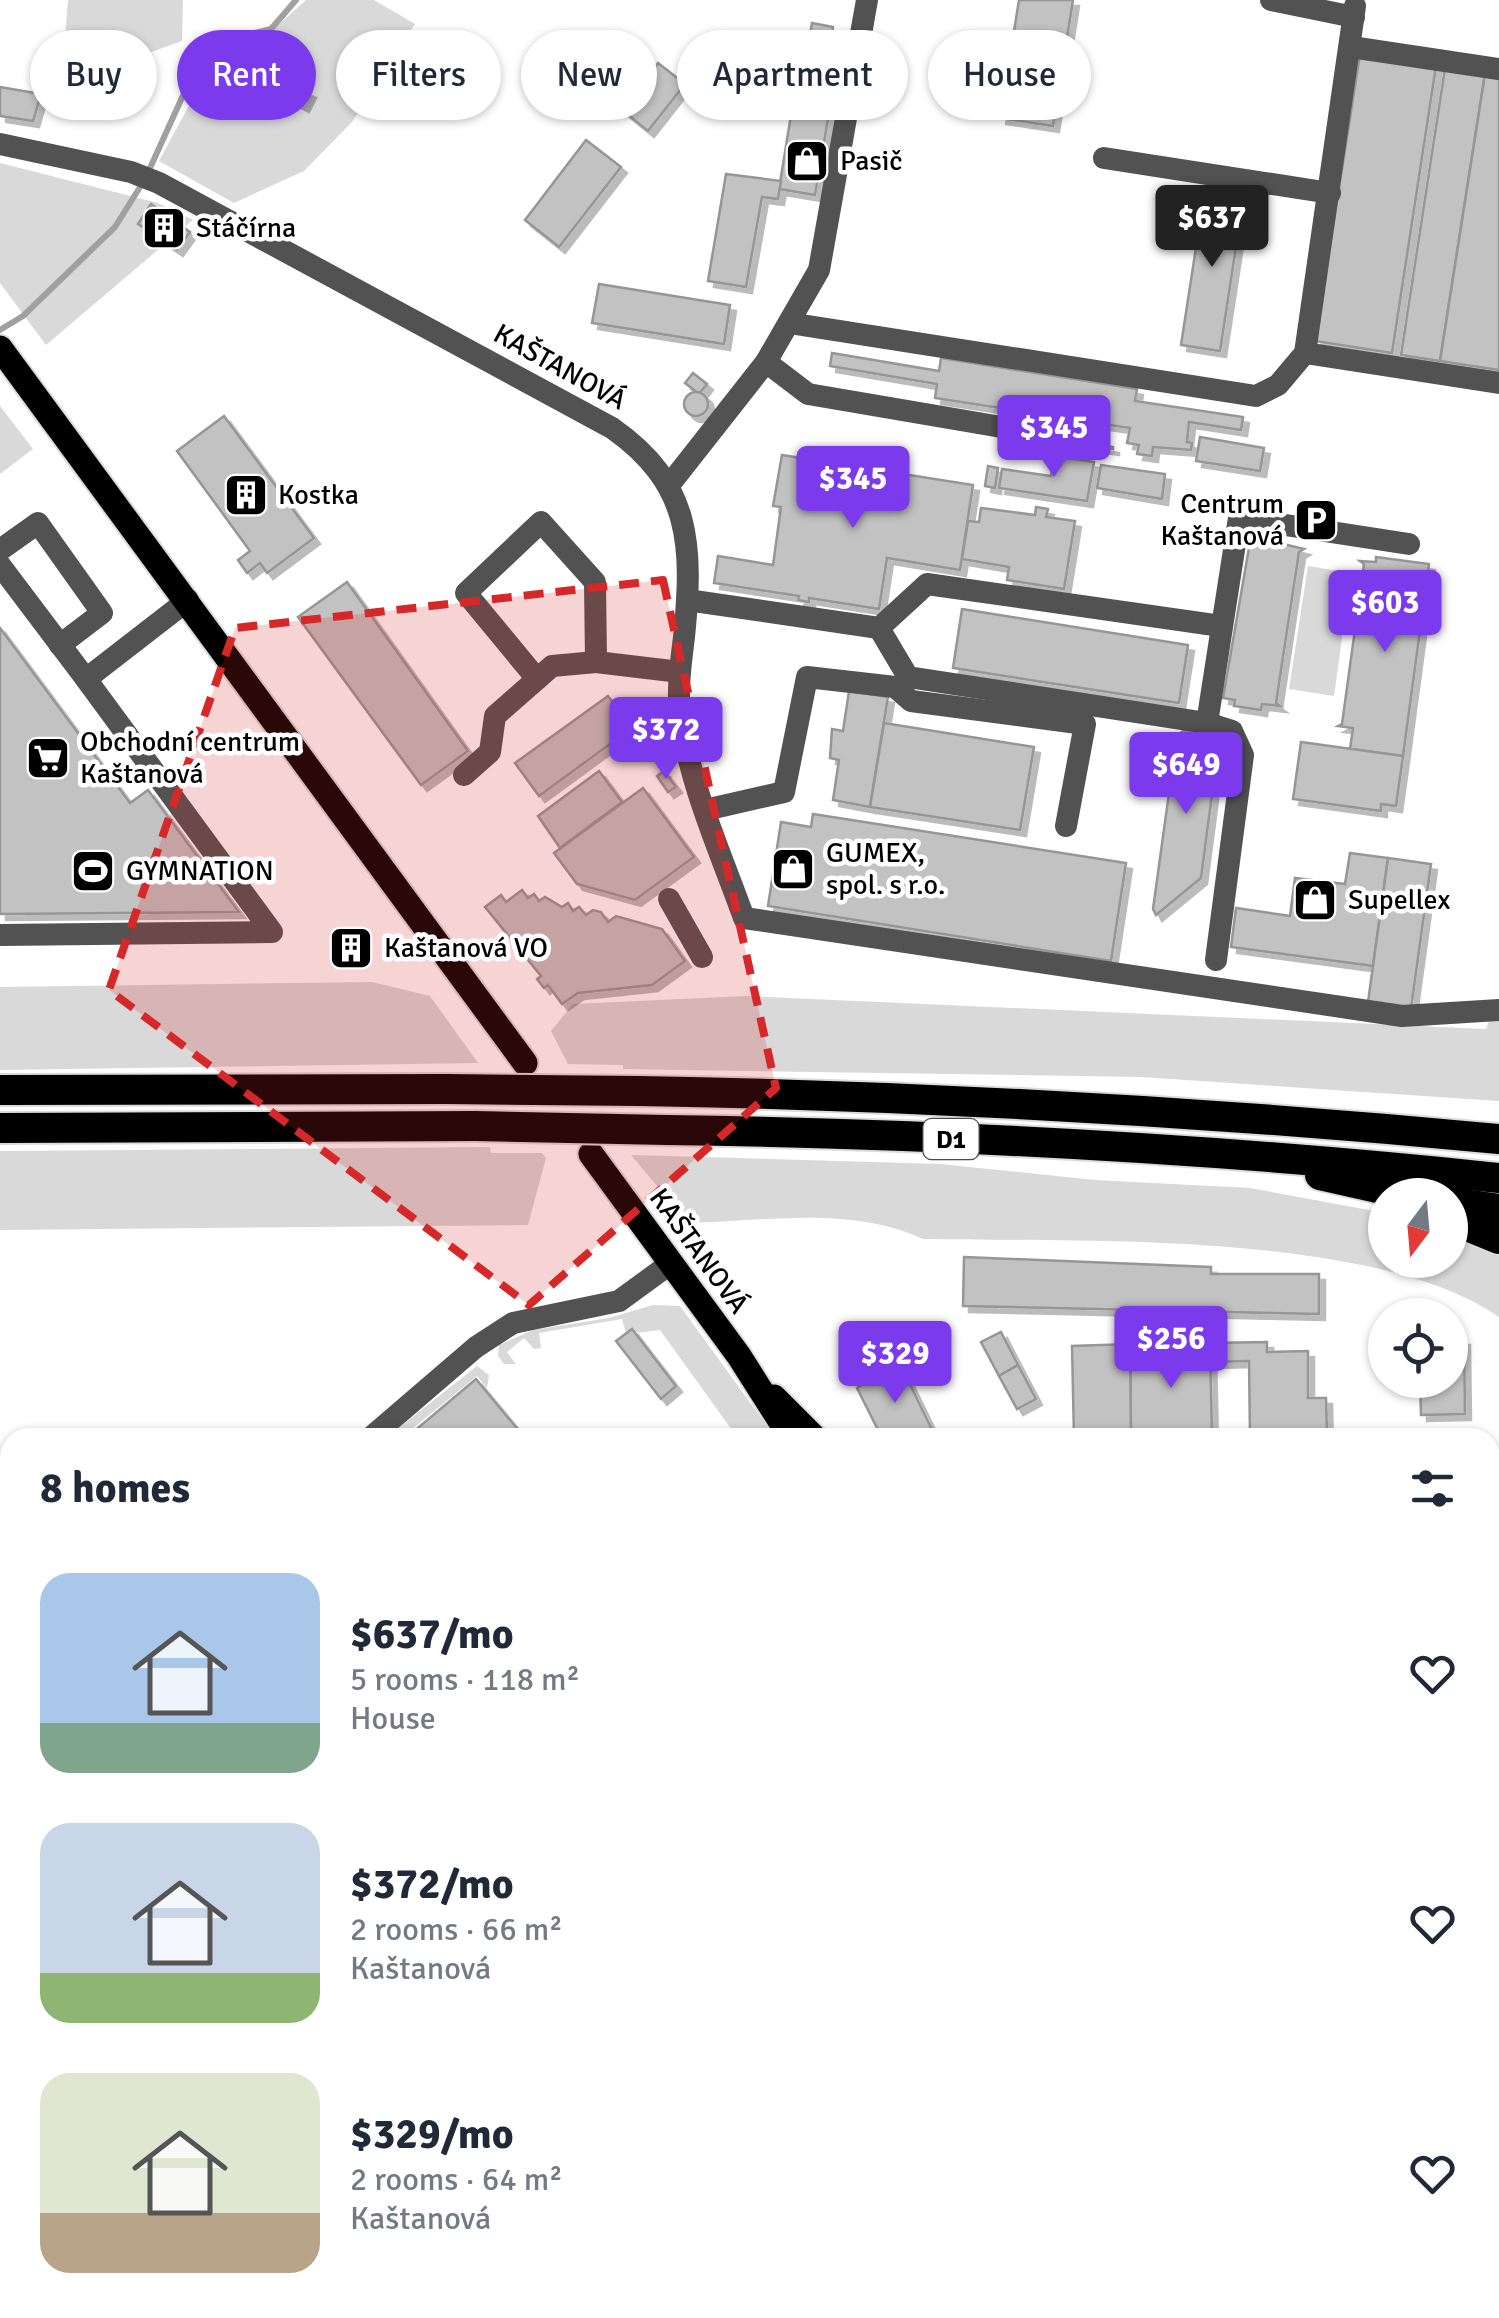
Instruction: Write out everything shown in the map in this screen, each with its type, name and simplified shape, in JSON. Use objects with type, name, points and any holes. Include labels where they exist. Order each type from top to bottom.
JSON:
[{"type":"highway","name":"D1","points":[[0,1090],[821,1094],[1153,1111],[1499,1140]]},
{"type":"highway","name":"D1","points":[[0,1128],[475,1126],[820,1132],[1234,1154],[1499,1178]]},
{"type":"highway","points":[[1234,1154],[1368,1188]]},
{"type":"highway","points":[[1468,1205],[1499,1210]]},
{"type":"highway","points":[[1468,1226],[1499,1239]]},
{"type":"main road","points":[[0,348],[524,1064]]},
{"type":"main road","name":"KAŠTANOVÁ","points":[[591,1154],[758,1384],[784,1428]]},
{"type":"main road","name":"KAŠTANOVÁ","points":[[758,1384],[804,1428]]},
{"type":"street","points":[[670,484],[766,362],[822,259],[868,0]]},
{"type":"street","points":[[790,323],[1256,396],[1278,386],[1305,353],[1354,11],[1271,0]]},
{"type":"street","points":[[1351,47],[1499,69]]},
{"type":"street","name":"KAŠTANOVÁ","points":[[0,144],[131,172],[159,183],[612,428],[644,451],[670,484],[685,525],[688,600],[679,709],[688,762],[744,918],[1402,1016],[1499,1010]]},
{"type":"street","points":[[1104,158],[1330,193]]},
{"type":"street","points":[[1305,353],[1499,382]]},
{"type":"street","points":[[766,362],[808,394],[1019,430]]},
{"type":"street","points":[[1207,723],[1239,518],[1409,544]]},
{"type":"street","points":[[537,678],[466,593],[541,522],[595,582],[596,662]]},
{"type":"street","points":[[0,550],[38,523],[102,613],[60,644]]},
{"type":"street","points":[[0,565],[272,932],[0,935]]},
{"type":"street","points":[[879,628],[927,584],[1221,626]]},
{"type":"street","points":[[86,679],[188,600]]},
{"type":"street","points":[[688,600],[879,628]]},
{"type":"street","points":[[879,628],[908,677],[1207,723],[1232,732],[1244,755],[1216,960]]},
{"type":"street","points":[[464,776],[490,752],[496,716],[552,666],[596,662],[680,672]]},
{"type":"street","points":[[706,810],[784,792],[807,677],[895,687],[911,701],[1085,724],[1066,826]]},
{"type":"street","points":[[669,899],[702,957]]},
{"type":"street","points":[[382,1428],[476,1347],[514,1323],[619,1301],[671,1264]]},
{"type":"highlighted area","points":[[663,580],[776,1088],[529,1305],[109,990],[235,628]]},
{"type":"shaded area","points":[[68,0],[183,0],[182,30],[177,30],[177,43],[157,50],[157,30],[66,30]]},
{"type":"shaded area","points":[[306,0],[374,0],[415,24],[411,30],[336,30],[336,120],[353,120],[304,171],[234,203],[159,161],[181,120],[316,120],[316,30],[273,30]]},
{"type":"shaded area","points":[[0,163],[158,203],[193,220],[46,345],[0,283]]},
{"type":"shaded area","points":[[0,406],[33,449],[0,474]]},
{"type":"shaded area","points":[[1308,566],[1351,573],[1334,696],[1289,689]]},
{"type":"shaded area","points":[[372,982],[430,996],[478,1063],[0,1070],[0,987]]},
{"type":"shaded area","points":[[746,996],[1486,1029],[1490,1018],[1499,1018],[1499,1101],[1141,1077],[623,1069],[623,1065],[568,1064],[551,1031],[573,1004]]},
{"type":"shaded area","points":[[490,1147],[491,1153],[542,1153],[546,1158],[528,1225],[0,1230],[0,1151]]},
{"type":"shaded area","points":[[631,1155],[940,1164],[1095,1180],[1250,1188],[1368,1210],[1368,1267],[1221,1246],[923,1239],[867,1222],[838,1219],[688,1223]]},
{"type":"shaded area","points":[[1468,1240],[1499,1254],[1499,1317],[1445,1289],[1408,1278],[1468,1278]]},
{"type":"shaded area","points":[[653,1305],[680,1306],[768,1428],[731,1428],[660,1330],[626,1334],[622,1319],[539,1333],[541,1348],[534,1349],[524,1338],[507,1352],[516,1364],[504,1364],[498,1356],[499,1345],[533,1330],[609,1318]]},
{"type":"shaded area","points":[[477,1366],[489,1375],[487,1388],[477,1376],[413,1428],[399,1428]]},
{"type":"building","points":[[1019,0],[1073,0],[1068,30],[1014,30]]},
{"type":"building","points":[[812,23],[833,27],[833,30],[811,30]]},
{"type":"building","points":[[1360,54],[1436,66],[1392,353],[1315,341]]},
{"type":"building","points":[[657,64],[677,78],[677,94],[657,120]]},
{"type":"building","points":[[1445,68],[1485,74],[1440,361],[1401,355]]},
{"type":"building","points":[[1485,74],[1499,76],[1499,370],[1440,361]]},
{"type":"building","points":[[0,87],[30,92],[33,121],[0,116]]},
{"type":"building","points":[[634,120],[657,120],[648,131]]},
{"type":"building","points":[[790,120],[828,120],[815,195],[779,189]]},
{"type":"building","points":[[1013,120],[1054,120],[1053,126]]},
{"type":"building","points":[[586,140],[621,167],[559,247],[525,220]]},
{"type":"building","points":[[726,174],[781,181],[778,199],[762,197],[746,287],[708,281]]},
{"type":"building","points":[[1205,189],[1244,195],[1220,351],[1181,345]]},
{"type":"building","name":"Stáčírna","points":[[151,204],[190,232],[177,250],[138,224]]},
{"type":"building","points":[[599,284],[730,305],[724,344],[592,323]]},
{"type":"building","points":[[832,353],[939,371],[941,358],[1137,389],[1135,401],[1243,417],[1241,430],[1189,422],[1187,442],[1192,443],[1191,450],[1153,447],[1152,456],[1137,454],[1139,445],[1127,443],[1130,428],[935,398],[937,384],[830,366]]},
{"type":"building","points":[[693,373],[707,384],[699,394],[685,383]]},
{"type":"building","points":[[696,392],[705,395],[705,413],[696,416],[687,413],[684,404],[687,395]]},
{"type":"building","name":"Kostka","points":[[224,416],[314,538],[267,573],[260,563],[247,573],[238,560],[250,551],[177,451]]},
{"type":"building","points":[[1200,437],[1264,448],[1260,471],[1196,461]]},
{"type":"building","points":[[1043,438],[1113,447],[1113,449]]},
{"type":"building","points":[[782,455],[973,485],[960,570],[887,558],[879,609],[809,598],[809,602],[798,600],[799,596],[714,583],[718,556],[773,565],[781,507],[773,506]]},
{"type":"building","points":[[1054,456],[1094,462],[1087,501],[999,488],[1002,469],[1051,476]]},
{"type":"building","points":[[1101,465],[1165,474],[1162,499],[1097,488]]},
{"type":"building","points":[[988,466],[998,468],[995,488],[985,486]]},
{"type":"building","points":[[1036,507],[1048,509],[1046,517],[1075,521],[1064,589],[1007,580],[1009,567],[962,559],[968,521],[979,522],[981,508],[1035,515]]},
{"type":"building","points":[[1251,536],[1304,549],[1299,552],[1276,703],[1280,706],[1262,704],[1261,710],[1234,706],[1235,700],[1223,698]]},
{"type":"building","points":[[1376,557],[1429,564],[1403,756],[1350,749],[1353,728],[1338,726],[1342,724],[1364,564],[1360,561],[1376,562]]},
{"type":"building","points":[[347,582],[468,751],[421,785],[298,617]]},
{"type":"building","points":[[962,609],[1188,645],[1179,703],[953,668]]},
{"type":"building","name":"Obchodní centrum Kaštanová","points":[[0,628],[130,803],[148,790],[239,912],[0,914]]},
{"type":"building","points":[[849,691],[888,697],[870,807],[833,800],[839,760],[830,758],[832,729],[843,731]]},
{"type":"building","points":[[608,696],[632,728],[539,796],[515,763]]},
{"type":"building","points":[[884,723],[1034,747],[1020,830],[870,807]]},
{"type":"building","points":[[1183,731],[1208,735],[1218,749],[1201,878],[1156,915],[1153,909],[1177,735]]},
{"type":"building","points":[[650,733],[656,741],[640,752],[635,745]]},
{"type":"building","points":[[1301,742],[1403,756],[1396,806],[1381,804],[1381,811],[1293,799]]},
{"type":"building","points":[[599,771],[622,802],[560,848],[538,816]]},
{"type":"building","points":[[664,771],[676,787],[668,792],[657,776]]},
{"type":"building","points":[[643,788],[694,857],[635,900],[577,884],[554,853]]},
{"type":"building","points":[[813,814],[1126,863],[1111,961],[768,906],[781,822],[811,827]]},
{"type":"building","points":[[1350,853],[1388,858],[1373,966],[1231,947],[1236,908],[1290,916],[1295,878],[1345,884]]},
{"type":"building","points":[[1388,858],[1431,864],[1411,1008],[1368,1002]]},
{"type":"building","points":[[522,890],[528,898],[534,894],[539,901],[545,897],[562,907],[568,903],[573,911],[579,907],[586,915],[593,910],[601,912],[608,922],[616,916],[662,929],[685,961],[652,985],[578,993],[562,1004],[548,985],[544,988],[537,979],[541,976],[485,907],[501,895],[506,902]]},
{"type":"building","points":[[964,1257],[1211,1267],[1211,1274],[1319,1274],[1319,1314],[963,1306]]},
{"type":"building","points":[[632,1329],[676,1386],[661,1399],[616,1341]]},
{"type":"building","points":[[1001,1332],[1018,1365],[999,1376],[981,1342]]},
{"type":"building","points":[[1267,1342],[1267,1352],[1308,1351],[1308,1398],[1326,1398],[1327,1428],[1250,1428],[1249,1361],[1210,1362],[1210,1343]]},
{"type":"building","points":[[1210,1343],[1212,1428],[1131,1428],[1130,1344]]},
{"type":"building","points":[[1130,1344],[1131,1428],[1074,1428],[1072,1346]]},
{"type":"building","points":[[1018,1365],[1036,1399],[1017,1409],[999,1376]]},
{"type":"building","points":[[893,1366],[901,1366],[931,1428],[877,1428],[857,1388]]},
{"type":"building","points":[[476,1379],[517,1428],[418,1428]]},
{"type":"building","points":[[1421,1398],[1465,1398],[1465,1414],[1421,1415]]},
{"type":"waterway","points":[[0,330],[23,316],[115,227],[145,179],[190,80],[222,41],[271,29],[296,0]]},
{"type":"place","name":"Pasič","points":[[807,161]]},
{"type":"place","name":"Stáčírna","points":[[164,228]]},
{"type":"place","name":"Kostka","points":[[246,495]]},
{"type":"place","name":"Centrum Kaštanová","points":[[1316,520]]},
{"type":"place","name":"Obchodní centrum Kaštanová","points":[[48,758]]},
{"type":"place","name":"GUMEX, spol. s r.o.","points":[[793,869]]},
{"type":"place","name":"GYMNATION","points":[[93,871]]},
{"type":"place","name":"Supellex","points":[[1315,900]]},
{"type":"place","name":"Kaštanová VO","points":[[351,948]]}]
